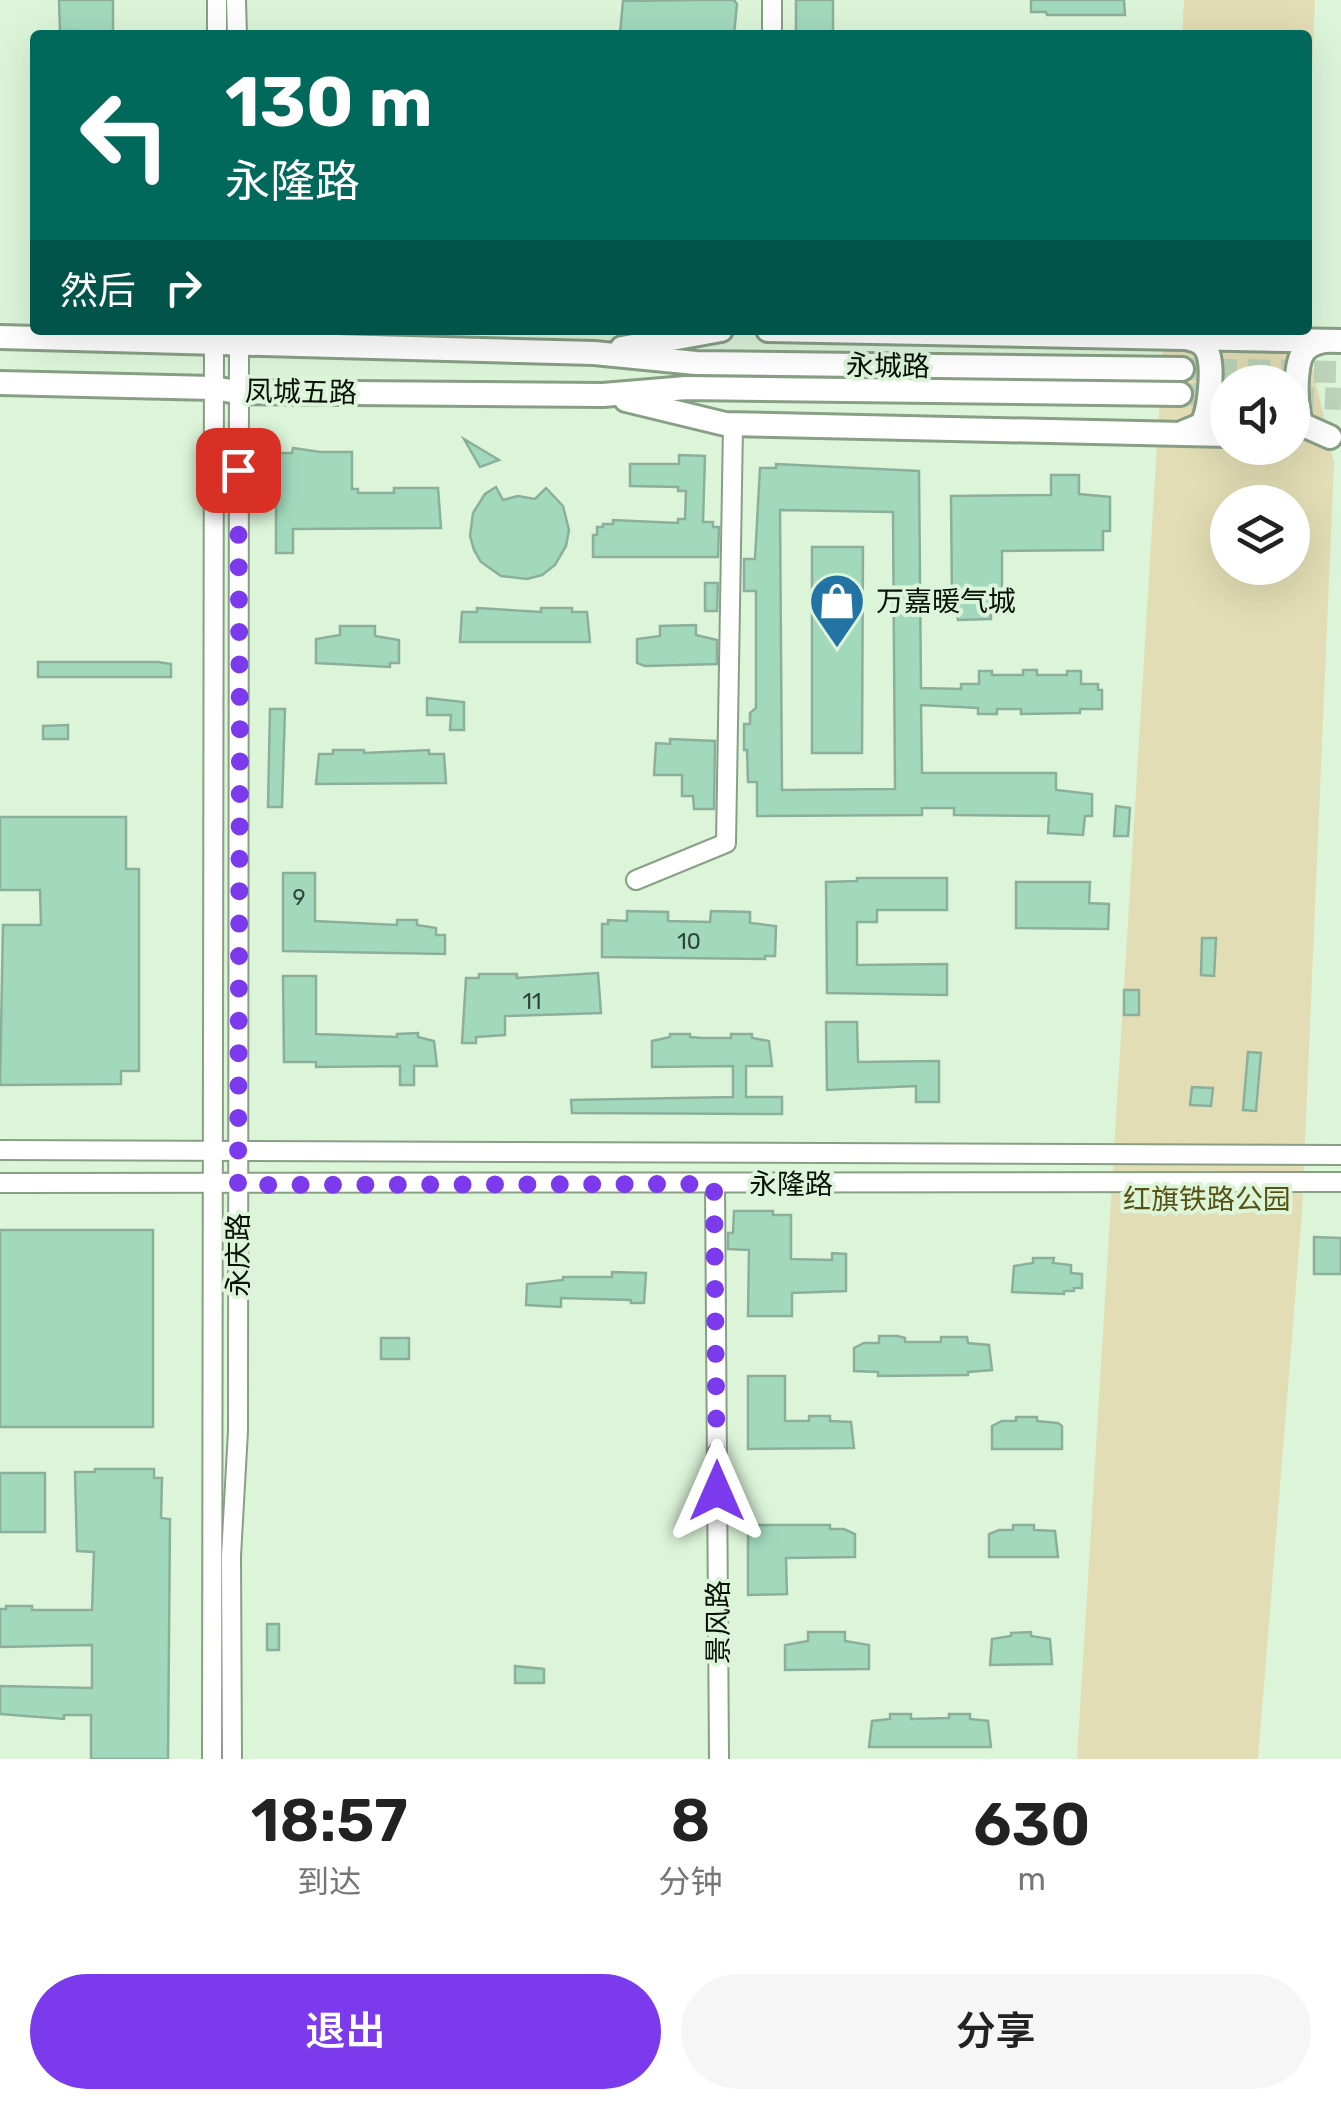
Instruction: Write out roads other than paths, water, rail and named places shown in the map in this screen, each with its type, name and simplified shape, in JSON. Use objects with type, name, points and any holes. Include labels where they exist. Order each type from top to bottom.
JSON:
[{"type":"main road","points":[[594,353],[693,335]]},
{"type":"main road","points":[[1029,335],[1334,341]]},
{"type":"main road","name":"凤城五路","points":[[0,337],[239,336],[594,353]]},
{"type":"main road","points":[[1176,434],[1201,426],[1209,409],[1209,356],[1198,341],[1186,338]]},
{"type":"main road","points":[[1334,341],[1313,344],[1303,352],[1298,367],[1297,408],[1303,426],[1336,437]]},
{"type":"main road","name":"永城路","points":[[594,353],[696,363],[1182,369]]},
{"type":"main road","name":"凤城五路","points":[[0,383],[213,388],[237,392],[603,395]]},
{"type":"main road","name":"永城路","points":[[603,395],[686,388],[1180,394]]},
{"type":"main road","points":[[603,395],[726,424],[1210,434]]},
{"type":"main road","points":[[1310,436],[1336,437]]},
{"type":"street","points":[[217,30],[218,0]]},
{"type":"street","points":[[236,0],[238,30]]},
{"type":"street","points":[[772,0],[772,30]]},
{"type":"street","name":"永庆路","points":[[212,1759],[214,336]]},
{"type":"street","name":"永庆路","points":[[232,1759],[232,1556],[238,1431],[239,336]]},
{"type":"street","points":[[636,880],[726,843],[733,428]]},
{"type":"street","name":"永隆路","points":[[0,1150],[1341,1155]]},
{"type":"street","name":"永隆路","points":[[0,1183],[1341,1182]]},
{"type":"street","name":"景风路","points":[[714,1184],[719,1759]]},
{"type":"tunnel","points":[[1182,369],[1341,372]]},
{"type":"tunnel","points":[[1180,394],[1210,395]]},
{"type":"tunnel","points":[[1310,398],[1341,399]]},
{"type":"place","name":"万嘉暖气城","points":[[837,650]]},
{"type":"park label","name":"红旗铁路公园","points":[[1207,1199]]}]
